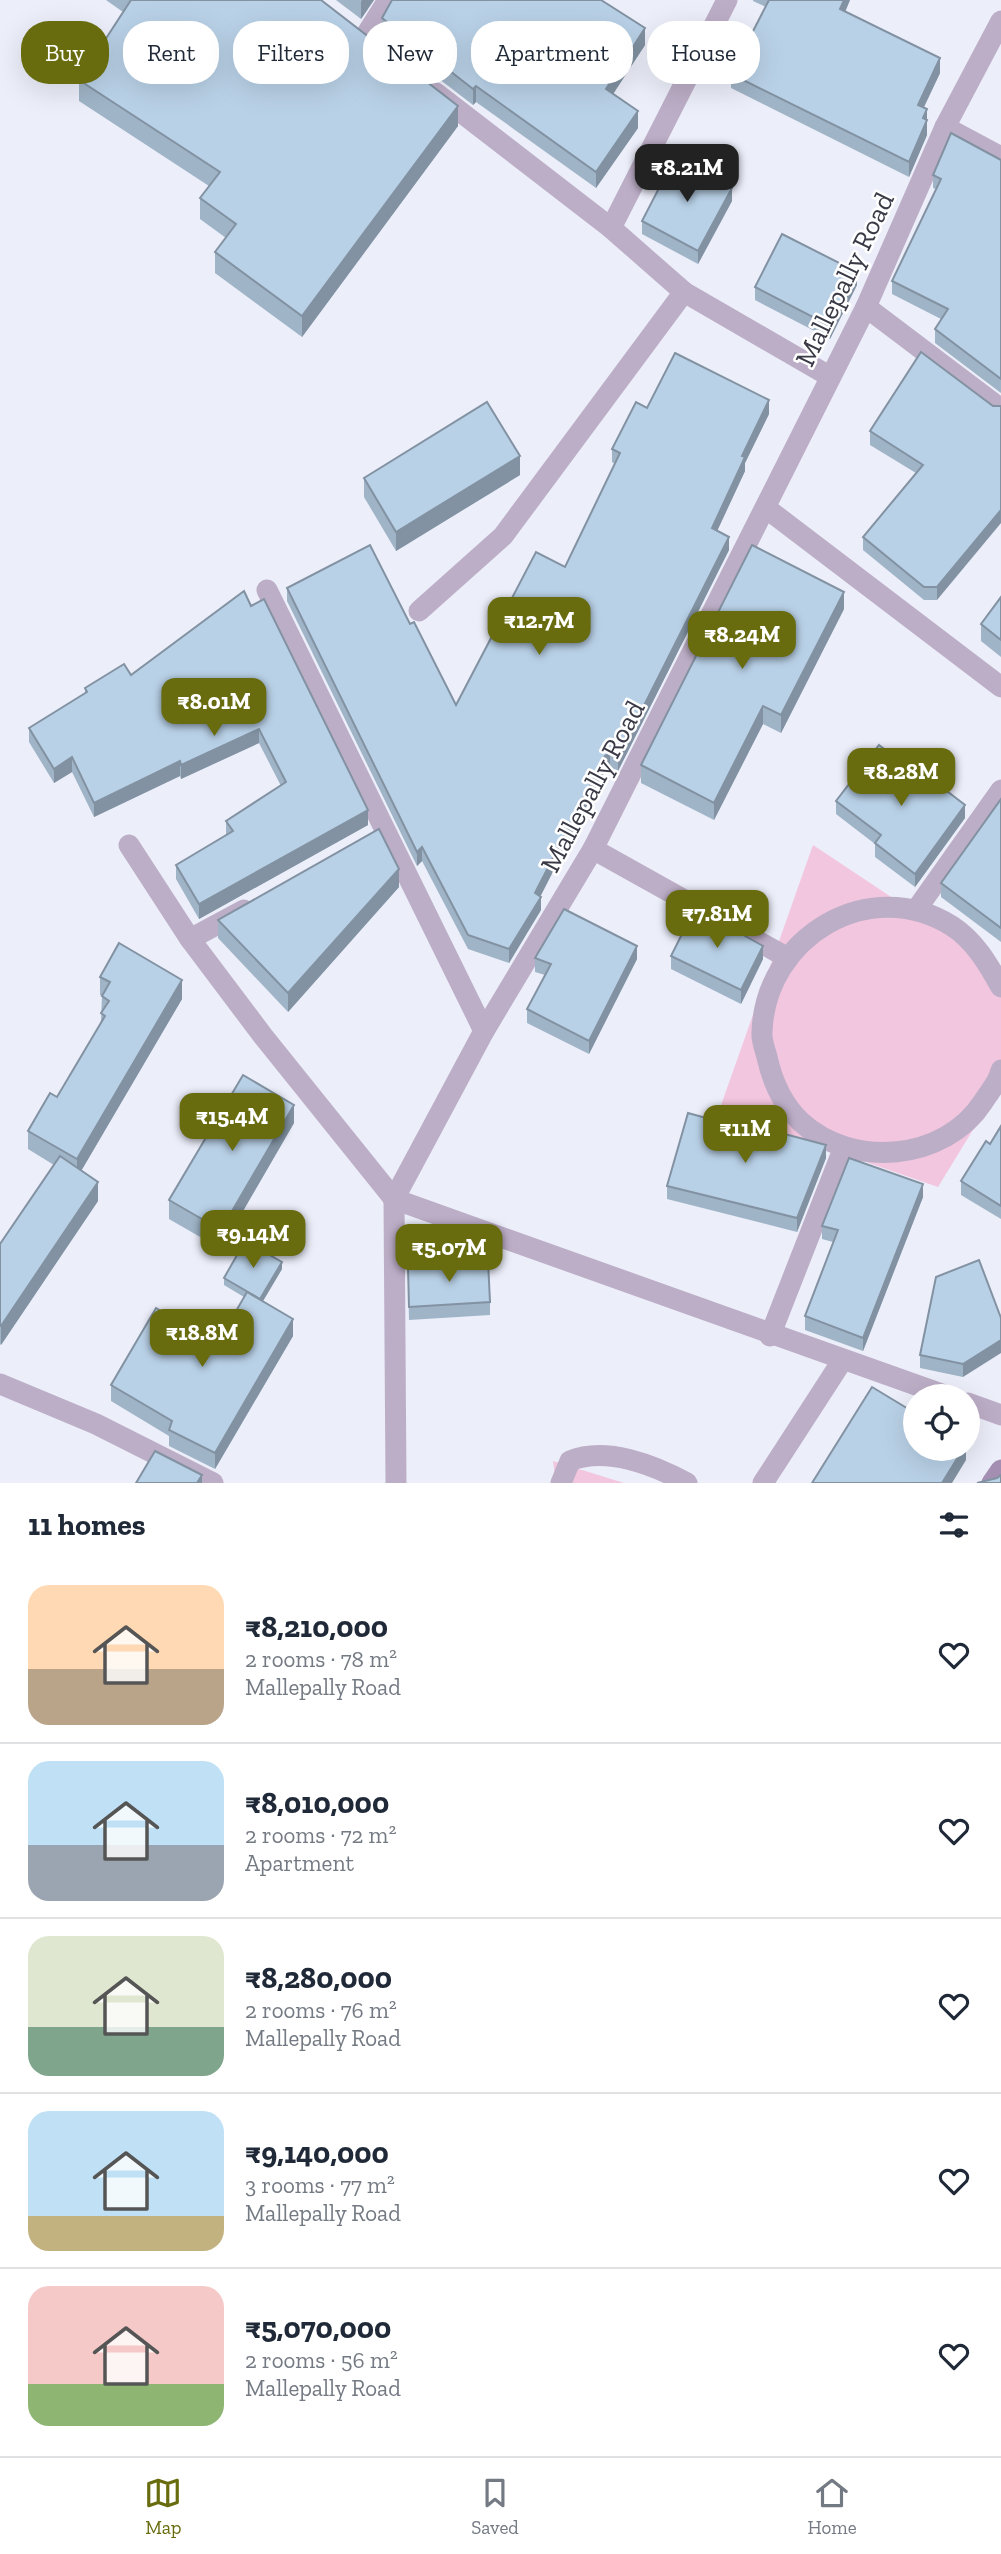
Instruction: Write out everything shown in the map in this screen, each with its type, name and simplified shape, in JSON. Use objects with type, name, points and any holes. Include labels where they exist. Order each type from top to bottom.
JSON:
[{"type":"main road","points":[[992,1483],[1001,1470]]},
{"type":"street","points":[[375,21],[388,0]]},
{"type":"street","points":[[611,228],[727,0]]},
{"type":"street","name":"Mallepally Road","points":[[396,1483],[394,1199],[484,1031],[593,849],[866,307],[945,127],[1001,21]]},
{"type":"street","points":[[424,84],[611,228],[684,292],[829,376]]},
{"type":"street","points":[[945,127],[1001,158]]},
{"type":"street","points":[[419,611],[503,536],[684,292]]},
{"type":"street","points":[[866,307],[1001,409]]},
{"type":"street","points":[[766,508],[1001,687]]},
{"type":"street","points":[[267,590],[484,1031]]},
{"type":"street","points":[[916,910],[1001,790]]},
{"type":"street","points":[[361,844],[385,830]]},
{"type":"street","points":[[129,845],[190,939],[394,1199],[770,1336],[911,1384]]},
{"type":"street","points":[[593,849],[788,958]]},
{"type":"street","points":[[190,939],[264,899]]},
{"type":"street","points":[[1001,988],[983,954],[953,926],[916,910],[885,906],[853,911],[823,923],[798,943],[770,984],[761,1033],[772,1082],[801,1122],[844,1147],[890,1154],[936,1143],[974,1116],[1001,1070]]},
{"type":"street","points":[[770,1336],[844,1147]]},
{"type":"street","points":[[763,1483],[842,1361]]},
{"type":"street","points":[[0,1384],[96,1424],[213,1483]]},
{"type":"street","points":[[980,1408],[1001,1415]]},
{"type":"street","points":[[561,1483],[570,1461],[584,1455],[600,1454],[634,1462],[687,1483]]},
{"type":"shaded area","points":[[813,845],[1001,970],[1001,1084],[938,1187],[719,1111]]},
{"type":"shaded area","points":[[553,1461],[624,1483],[556,1483]]},
{"type":"building","points":[[131,0],[321,0],[348,21],[233,21],[233,84],[349,84],[349,22],[363,32],[363,84],[430,84],[458,106],[302,316],[215,252],[236,224],[200,198],[220,172],[85,84],[109,84],[109,34]]},
{"type":"building","points":[[392,0],[601,0],[645,28],[633,47],[633,21],[471,21],[471,84],[609,84],[606,89],[638,111],[596,172],[476,86],[473,89],[457,77],[457,21],[386,21],[382,18]]},
{"type":"building","points":[[769,0],[844,0],[840,9],[940,58],[918,105],[927,109],[923,118],[927,120],[909,162],[751,84],[760,84],[758,21]]},
{"type":"building","points":[[951,133],[1001,160],[1001,379],[935,329],[948,309],[892,281],[941,179],[933,175]]},
{"type":"building","points":[[675,157],[732,188],[698,251],[642,221]]},
{"type":"building","points":[[782,234],[857,272],[830,326],[755,287]]},
{"type":"building","points":[[921,352],[993,406],[1001,406],[1001,510],[937,587],[924,587],[863,537],[923,465],[870,431]]},
{"type":"building","points":[[675,353],[769,400],[712,528],[729,537],[618,757],[610,753],[605,756],[535,893],[541,897],[509,949],[468,935],[422,847],[417,852],[287,588],[370,545],[410,624],[414,622],[456,705],[536,552],[565,567],[620,453],[612,449],[636,402],[647,408]]},
{"type":"building","points":[[487,402],[520,456],[396,532],[364,478]]},
{"type":"building","points":[[752,545],[844,592],[781,715],[763,706],[714,803],[641,765]]},
{"type":"building","points":[[244,591],[251,606],[264,599],[368,810],[199,904],[176,865],[233,831],[226,821],[286,782],[259,729],[181,765],[180,761],[94,803],[72,757],[54,769],[29,728],[87,692],[85,688],[124,664],[131,675]]},
{"type":"building","points":[[1001,597],[1001,640],[981,624]]},
{"type":"building","points":[[879,745],[924,779],[926,775],[965,805],[915,874],[875,843],[881,835],[836,801]]},
{"type":"building","points":[[1001,799],[1001,928],[941,883]]},
{"type":"building","points":[[379,829],[399,869],[288,993],[218,920]]},
{"type":"building","points":[[695,908],[763,946],[741,990],[671,956]]},
{"type":"building","points":[[564,909],[637,946],[589,1041],[527,1009],[551,964],[535,958]]},
{"type":"building","points":[[119,943],[182,980],[77,1159],[28,1131],[50,1093],[57,1097],[105,1016],[101,1013],[109,1001],[102,996],[110,982],[100,977]]},
{"type":"building","points":[[243,1075],[294,1105],[221,1230],[169,1200]]},
{"type":"building","points":[[688,1113],[735,1126],[736,1121],[826,1145],[797,1218],[667,1186]]},
{"type":"building","points":[[1001,1126],[1001,1206],[961,1181],[986,1141],[990,1144]]},
{"type":"building","points":[[60,1156],[98,1182],[1,1326],[0,1244]]},
{"type":"building","points":[[849,1158],[923,1184],[863,1338],[805,1316],[838,1230],[822,1226]]},
{"type":"building","points":[[245,1241],[282,1262],[260,1299],[224,1278]]},
{"type":"building","points":[[979,1260],[1001,1318],[1001,1340],[963,1364],[920,1355],[936,1277]]},
{"type":"building","points":[[488,1261],[490,1302],[409,1307],[408,1267]]},
{"type":"building","points":[[247,1292],[293,1319],[215,1453],[169,1430],[172,1421],[111,1385],[156,1308],[217,1344]]},
{"type":"building","points":[[872,1387],[903,1406],[903,1461],[956,1461],[942,1483],[812,1483]]},
{"type":"building","points":[[155,1451],[202,1475],[197,1483],[136,1483]]},
{"type":"building","points":[[1001,1475],[1001,1483],[977,1483],[997,1478]]}]
